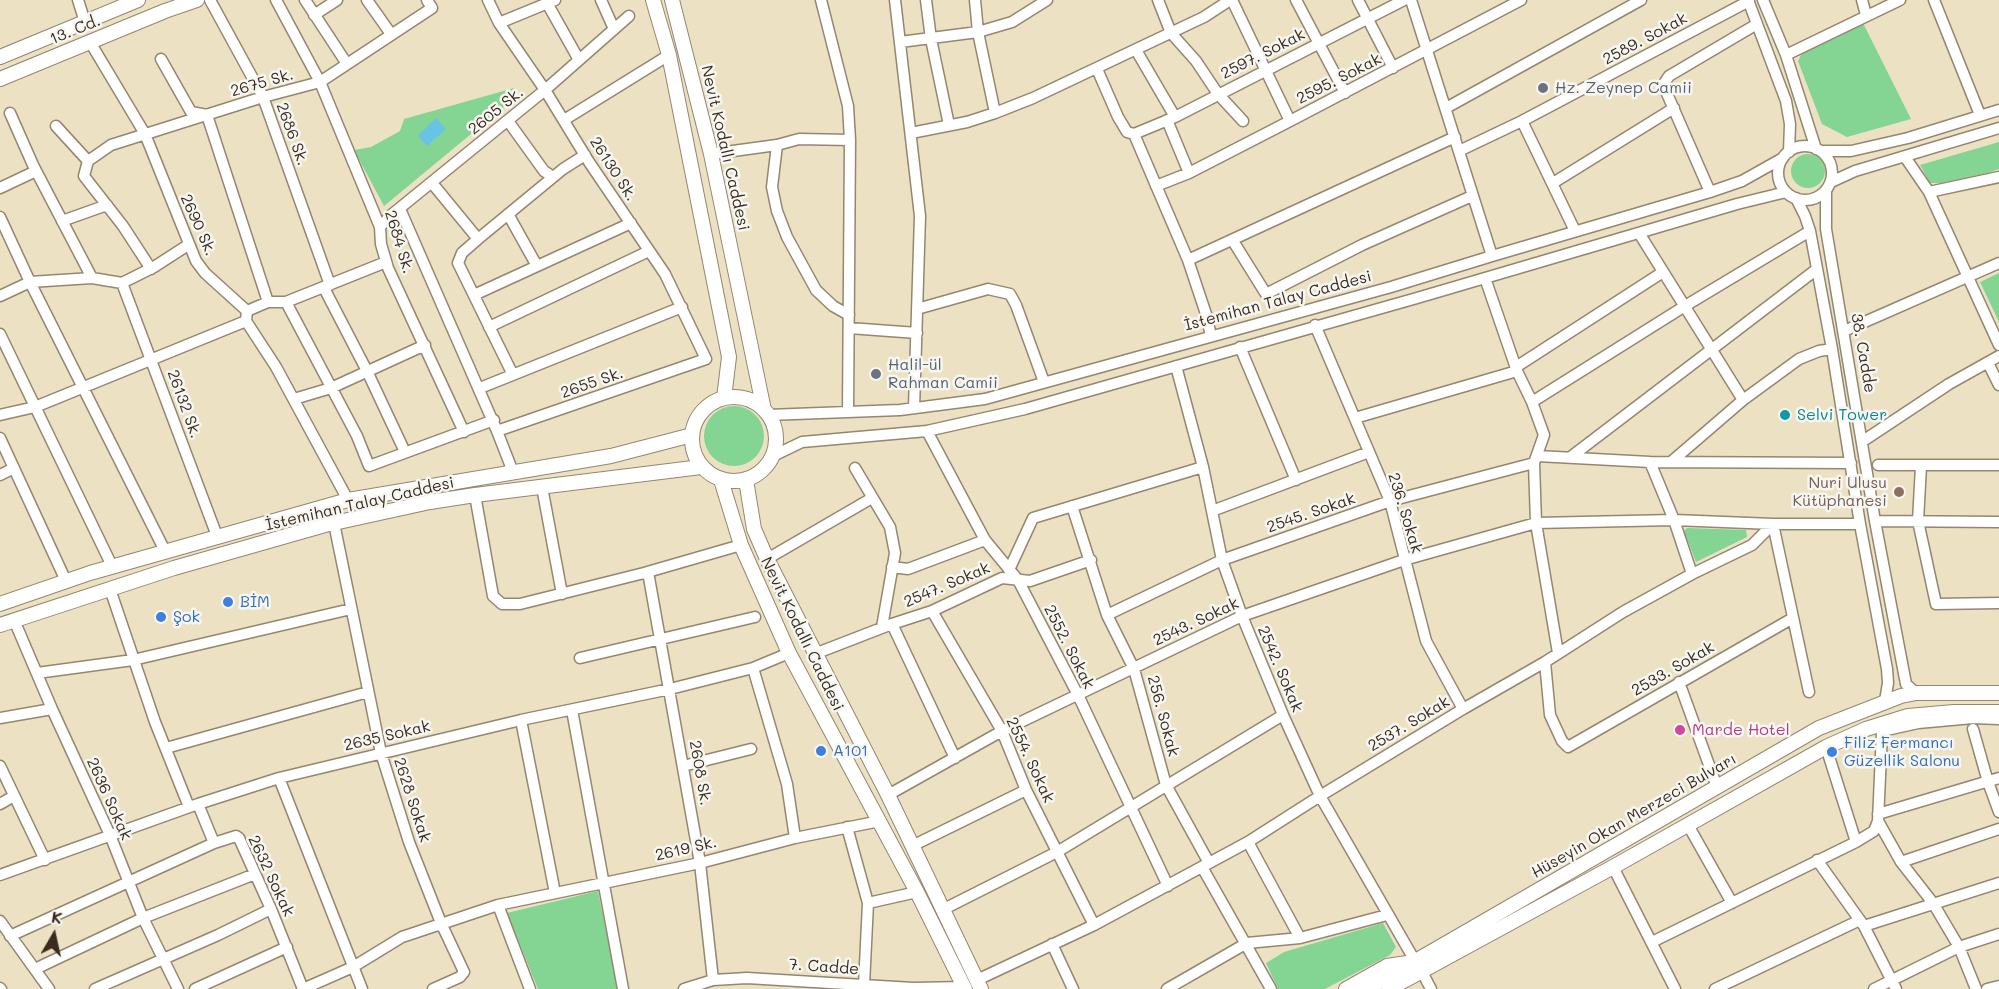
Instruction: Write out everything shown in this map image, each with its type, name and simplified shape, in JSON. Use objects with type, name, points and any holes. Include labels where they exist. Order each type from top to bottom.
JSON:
[{"type":"main road","name":"13. Cd.","points":[[0,57],[138,0]]},
{"type":"main road","name":"13. Cd.","points":[[0,79],[197,0]]},
{"type":"main road","points":[[653,0],[669,55],[729,357],[724,398]]},
{"type":"main road","name":"Nevit Kodallı Caddesi","points":[[672,0],[711,154],[766,413]]},
{"type":"main road","points":[[735,397],[756,403],[766,413],[776,432],[776,444],[773,456],[757,475],[733,482],[721,480],[701,467],[692,446],[692,435],[695,422],[702,410],[713,402],[735,397]]},
{"type":"main road","name":"İstemihan Talay Caddesi","points":[[0,604],[112,566],[348,500],[611,456],[692,435]]},
{"type":"main road","name":"İstemihan Talay Caddesi","points":[[0,625],[185,565],[334,523],[475,495],[701,467]]},
{"type":"main road","name":"Nevit Kodallı Caddesi","points":[[721,480],[741,545],[789,653],[880,820],[964,988]]},
{"type":"main road","name":"Nevit Kodallı Caddesi","points":[[746,480],[754,529],[767,559],[888,795],[979,985]]},
{"type":"main road","name":"Hüseyin Okan Merzeci Bulvarı","points":[[1389,989],[1418,966],[1820,728],[1885,701],[1916,693],[1999,693]]},
{"type":"main road","name":"Hüseyin Okan Merzeci Bulvarı","points":[[1367,989],[1418,966],[1614,867],[1826,747],[1908,716],[1954,712],[1999,712]]},
{"type":"main road","points":[[1346,989],[1387,966],[1418,966],[1405,989]]},
{"type":"street","points":[[78,0],[85,22]]},
{"type":"street","name":"2686 Sk.","points":[[210,0],[263,97],[327,286],[405,452]]},
{"type":"street","name":"2684 Sk.","points":[[276,0],[320,82],[380,227],[381,244],[386,262],[464,432]]},
{"type":"street","points":[[305,0],[347,64]]},
{"type":"street","points":[[314,15],[337,0]]},
{"type":"street","points":[[367,0],[391,34]]},
{"type":"street","name":"26130 Sk.","points":[[488,0],[499,23],[665,274],[706,358]]},
{"type":"street","points":[[601,0],[614,29]]},
{"type":"street","points":[[821,0],[848,106],[850,141],[849,412]]},
{"type":"street","points":[[895,0],[920,216],[914,408]]},
{"type":"street","points":[[926,0],[931,39],[949,125]]},
{"type":"street","points":[[975,0],[978,32],[995,113]]},
{"type":"street","points":[[900,42],[978,32],[1012,22],[1047,0]]},
{"type":"street","points":[[1158,0],[1171,33],[1196,61],[1218,94],[1243,121]]},
{"type":"street","points":[[910,133],[995,113],[1097,69],[1204,17],[1231,0]]},
{"type":"street","name":"2595. Sokak","points":[[1231,0],[1290,121],[1428,51],[1521,0]]},
{"type":"street","points":[[1296,0],[1345,93]]},
{"type":"street","points":[[1358,0],[1393,69]]},
{"type":"street","name":"2597. Sokak","points":[[1134,134],[1171,119],[1404,0]]},
{"type":"street","points":[[1411,0],[1492,256]]},
{"type":"street","points":[[1446,108],[1641,0]]},
{"type":"street","points":[[1763,0],[1786,55],[1818,150],[1831,165],[1828,186]]},
{"type":"street","points":[[1862,0],[1866,15]]},
{"type":"street","points":[[1786,55],[1900,0]]},
{"type":"street","points":[[1934,0],[1980,115]]},
{"type":"street","points":[[1748,1],[1786,100],[1790,124],[1786,154],[1778,172],[1781,186],[1796,198],[1810,200],[1817,197],[1828,186],[1856,171],[1999,128]]},
{"type":"street","name":"2589. Sokak","points":[[1459,150],[1522,121],[1748,1]]},
{"type":"street","points":[[499,23],[551,2],[579,60]]},
{"type":"street","name":"2675 Sk.","points":[[88,161],[111,145],[263,97],[320,82],[391,34],[429,4]]},
{"type":"street","name":"2605 Sk.","points":[[380,227],[390,216],[545,90],[629,16]]},
{"type":"street","points":[[1710,192],[1665,89],[1669,76],[1757,24]]},
{"type":"street","name":"2690 Sk.","points":[[90,42],[146,134],[196,261],[247,316],[348,500]]},
{"type":"street","points":[[1136,50],[1171,119],[1189,173]]},
{"type":"street","points":[[564,120],[669,55]]},
{"type":"street","points":[[161,59],[191,112],[207,115],[268,302]]},
{"type":"street","points":[[1097,69],[1118,117],[1127,132],[1134,134],[1188,260],[1211,336]]},
{"type":"street","points":[[1553,183],[1674,108]]},
{"type":"street","points":[[1786,154],[1802,147],[1851,151],[1908,138],[1999,110]]},
{"type":"street","points":[[10,113],[36,171],[92,278]]},
{"type":"street","points":[[508,121],[544,171],[553,177]]},
{"type":"street","points":[[1156,186],[1189,173],[1290,121]]},
{"type":"street","points":[[1522,121],[1575,231]]},
{"type":"street","points":[[56,126],[88,161],[84,176],[123,226],[150,269]]},
{"type":"street","points":[[1188,260],[1455,137]]},
{"type":"street","points":[[711,154],[777,145],[799,139],[850,141]]},
{"type":"street","points":[[777,145],[772,187],[777,211],[787,237],[816,290],[833,306],[849,315]]},
{"type":"street","name":"İstemihan Talay Caddesi","points":[[766,413],[849,412],[914,408],[985,399],[1391,287],[1710,192],[1742,181],[1786,154]]},
{"type":"street","points":[[513,375],[458,263],[462,253],[478,239],[553,177],[585,155]]},
{"type":"street","points":[[1905,157],[1929,192],[1999,345]]},
{"type":"street","points":[[0,188],[36,171]]},
{"type":"street","points":[[1929,192],[1999,177]]},
{"type":"street","points":[[432,183],[478,239]]},
{"type":"street","name":"38. Cadde","points":[[1828,186],[1826,229],[1875,521],[1906,684],[1916,693]]},
{"type":"street","name":"İstemihan Talay Caddesi","points":[[773,456],[802,442],[927,431],[1025,409],[1737,204],[1786,192]]},
{"type":"street","points":[[1233,241],[1266,294],[1362,245],[1472,195]]},
{"type":"street","name":"38. Cadde","points":[[1796,198],[1810,231],[1832,349],[1860,524],[1887,669],[1888,683],[1885,701]]},
{"type":"street","points":[[62,221],[107,205]]},
{"type":"street","points":[[400,209],[480,388],[513,472]]},
{"type":"street","points":[[508,214],[537,266]]},
{"type":"street","points":[[0,217],[30,282],[165,551]]},
{"type":"street","points":[[474,295],[631,223]]},
{"type":"street","points":[[1532,402],[1684,306],[1810,231]]},
{"type":"street","points":[[1639,233],[1743,400]]},
{"type":"street","points":[[0,296],[30,282],[92,278],[122,283],[150,269],[188,245]]},
{"type":"street","points":[[489,327],[649,251]]},
{"type":"street","points":[[0,415],[35,407],[151,359],[247,316],[268,302],[286,302],[386,262]]},
{"type":"street","points":[[1844,331],[1999,263]]},
{"type":"street","points":[[1572,456],[1817,269]]},
{"type":"street","points":[[1355,418],[1516,369],[1663,272]]},
{"type":"street","points":[[1485,278],[1516,369],[1532,402],[1544,435],[1536,460],[1536,523],[1558,653]]},
{"type":"street","name":"26132 Sk.","points":[[122,283],[217,536]]},
{"type":"street","points":[[917,309],[988,290],[1010,294],[1044,382]]},
{"type":"street","points":[[286,302],[357,436],[369,466],[464,432],[496,426]]},
{"type":"street","points":[[480,388],[682,308]]},
{"type":"street","name":"236. Sokak","points":[[1315,326],[1390,501],[1426,641],[1463,709]]},
{"type":"street","points":[[849,328],[917,333]]},
{"type":"street","points":[[0,334],[112,566]]},
{"type":"street","points":[[294,399],[331,388],[424,345]]},
{"type":"street","points":[[1240,347],[1296,480]]},
{"type":"street","points":[[1671,462],[1743,400],[1799,359],[1819,351],[1832,349]]},
{"type":"street","points":[[1863,441],[1949,384],[1999,356]]},
{"type":"street","name":"2655 Sk.","points":[[496,426],[706,358]]},
{"type":"street","points":[[1988,363],[1999,385]]},
{"type":"street","name":"2542. Sokak","points":[[1176,366],[1203,467],[1222,560],[1242,616],[1320,796],[1431,989]]},
{"type":"street","name":"2552. Sokak","points":[[927,431],[986,540],[1017,580],[1078,695],[1168,886]]},
{"type":"street","points":[[0,438],[66,581]]},
{"type":"street","points":[[1212,511],[1369,452]]},
{"type":"street","name":"2545. Sokak","points":[[1107,615],[1222,560],[1390,501],[1536,460],[1572,456],[1650,462],[1851,463]]},
{"type":"street","points":[[1650,462],[1674,520],[1692,574]]},
{"type":"street","points":[[1878,465],[1999,465]]},
{"type":"street","points":[[1921,466],[1918,521],[1936,604],[1999,603]]},
{"type":"street","points":[[1009,570],[1034,518],[1203,467]]},
{"type":"street","points":[[0,475],[14,468]]},
{"type":"street","points":[[855,468],[890,527],[895,553],[887,625],[955,758]]},
{"type":"street","points":[[542,487],[562,594]]},
{"type":"street","points":[[475,495],[492,596],[502,604],[520,604],[562,594],[741,545]]},
{"type":"street","points":[[767,559],[872,498]]},
{"type":"street","name":"256. Sokak","points":[[1072,506],[1107,615],[1134,669],[1166,785],[1271,989]]},
{"type":"street","name":"2543. Sokak","points":[[888,795],[1002,731],[1242,616],[1404,560],[1536,523],[1674,520],[1773,524]]},
{"type":"street","points":[[1875,521],[1999,522]]},
{"type":"street","name":"2628 Sokak","points":[[334,523],[381,753],[409,842],[441,923],[464,972],[460,977],[433,989]]},
{"type":"street","points":[[1809,692],[1773,524],[1860,524]]},
{"type":"street","name":"2537. Sokak","points":[[979,985],[1052,944],[1094,925],[1248,842],[1463,709],[1692,574],[1752,545],[1773,524]]},
{"type":"street","points":[[892,567],[908,569],[986,540]]},
{"type":"street","name":"2547. Sokak","points":[[816,653],[887,625],[932,611],[1002,578],[1030,581],[1091,560]]},
{"type":"street","name":"2608 Sk.","points":[[648,572],[720,983]]},
{"type":"street","points":[[10,936],[214,843],[166,748],[133,660],[110,589]]},
{"type":"street","points":[[37,674],[133,660],[351,609]]},
{"type":"street","name":"2554. Sokak","points":[[932,611],[1002,731],[1026,790],[1094,925]]},
{"type":"street","points":[[580,658],[755,617]]},
{"type":"street","name":"2533. Sokak","points":[[1545,662],[1550,715],[1562,741],[1568,747],[1793,618]]},
{"type":"street","name":"2636 Sokak","points":[[14,620],[110,835],[143,918],[178,989]]},
{"type":"street","name":"2635 Sokak","points":[[0,875],[194,805],[279,778],[520,720],[670,689],[753,668],[789,653]]},
{"type":"street","points":[[753,668],[787,784],[795,838]]},
{"type":"street","points":[[1679,682],[1717,787]]},
{"type":"street","points":[[166,748],[368,692]]},
{"type":"street","points":[[0,718],[52,709]]},
{"type":"street","points":[[572,710],[623,989]]},
{"type":"street","points":[[944,909],[1057,852],[1283,715]]},
{"type":"street","points":[[1652,942],[1874,831],[1878,818],[1880,727],[1973,718],[1999,719]]},
{"type":"street","points":[[520,720],[555,893]]},
{"type":"street","points":[[1973,729],[1999,812]]},
{"type":"street","points":[[1826,747],[1856,842]]},
{"type":"street","points":[[683,766],[751,749]]},
{"type":"street","points":[[0,766],[45,860]]},
{"type":"street","points":[[279,778],[362,989]]},
{"type":"street","points":[[1878,818],[1999,778]]},
{"type":"street","points":[[912,846],[1026,790]]},
{"type":"street","points":[[0,804],[14,796]]},
{"type":"street","points":[[1878,818],[1901,862],[1933,903],[1959,947],[1976,989]]},
{"type":"street","name":"2619 Sk.","points":[[303,989],[352,967],[402,937],[498,905],[700,863],[795,838],[880,820]]},
{"type":"street","points":[[1688,825],[1732,903]]},
{"type":"street","points":[[847,827],[868,903],[864,985]]},
{"type":"street","points":[[1901,862],[1999,829]]},
{"type":"street","name":"2632 Sokak","points":[[214,843],[239,837],[303,989]]},
{"type":"street","points":[[1248,842],[1300,938]]},
{"type":"street","points":[[1817,860],[1862,923],[1894,985]]},
{"type":"street","points":[[1614,867],[1675,989]]},
{"type":"street","points":[[35,969],[143,918],[255,874]]},
{"type":"street","points":[[1715,989],[1729,986],[1862,923],[1999,883]]},
{"type":"street","points":[[868,903],[917,892]]},
{"type":"street","points":[[498,905],[530,989]]},
{"type":"street","points":[[95,989],[271,909]]},
{"type":"street","points":[[1167,989],[1247,943],[1300,938],[1387,915]]},
{"type":"street","points":[[0,921],[49,989]]},
{"type":"street","points":[[1874,989],[1894,985],[1959,947],[1999,934]]},
{"type":"street","points":[[1052,944],[1074,989]]},
{"type":"street","points":[[195,989],[287,947]]},
{"type":"street","name":"7. Cadde","points":[[684,989],[720,983],[864,985],[914,989],[964,988]]},
{"type":"street","points":[[1987,989],[1999,986]]},
{"type":"green space","points":[[1863,23],[1911,119],[1847,137],[1822,124],[1798,61],[1803,51]]},
{"type":"green space","points":[[514,88],[511,101],[384,206],[354,150],[371,147],[400,131],[404,119]]},
{"type":"green space","points":[[1999,142],[1999,169],[1988,173],[1941,183],[1930,183],[1920,165]]},
{"type":"green space","points":[[1808,154],[1820,159],[1825,171],[1820,183],[1808,188],[1796,183],[1791,171],[1796,159]]},
{"type":"green space","points":[[1999,273],[1999,322],[1980,282]]},
{"type":"green space","points":[[734,406],[755,415],[764,436],[755,457],[734,466],[713,457],[704,436],[713,415]]},
{"type":"green space","points":[[1687,528],[1746,530],[1747,537],[1696,562],[1684,531]]},
{"type":"green space","points":[[598,891],[618,989],[538,989],[507,913]]},
{"type":"green space","points":[[1383,923],[1396,947],[1390,955],[1325,989],[1278,989],[1266,963],[1284,952]]},
{"type":"water","points":[[436,118],[446,129],[427,146],[418,136]]},
{"type":"place","name":"Hz. Zeynep Camii","points":[[1543,88]]},
{"type":"place","name":"Halil-ül Rahman Camii","points":[[876,374]]},
{"type":"place","name":"Selvi Tower","points":[[1785,415]]},
{"type":"place","name":"Nuri Ulusu Kütüphanesi","points":[[1899,492]]},
{"type":"place","name":"BİM","points":[[228,602]]},
{"type":"place","name":"Şok","points":[[161,617]]},
{"type":"place","name":"Marde Hotel","points":[[1680,730]]},
{"type":"place","name":"A101","points":[[821,751]]},
{"type":"place","name":"Filiz Fermancı Güzellik Salonu","points":[[1832,752]]}]
